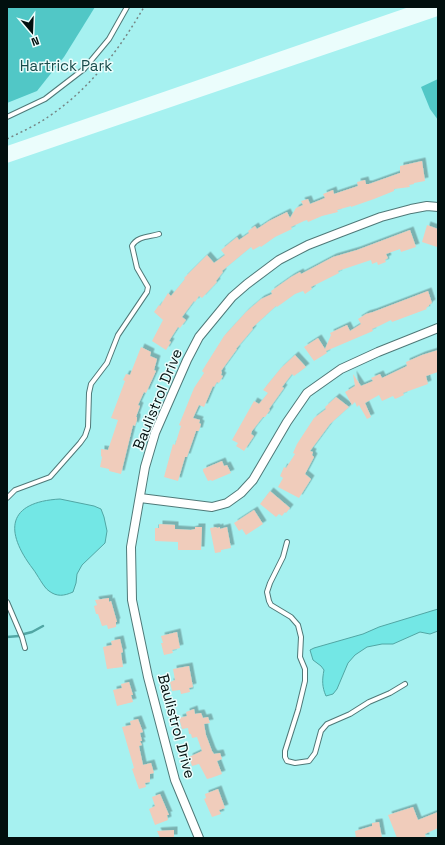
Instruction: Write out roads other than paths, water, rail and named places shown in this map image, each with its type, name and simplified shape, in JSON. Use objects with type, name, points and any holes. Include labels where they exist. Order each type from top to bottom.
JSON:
[{"type":"street","name":"Baulistrol Drive","points":[[199,838],[175,780],[148,677],[132,600],[131,547],[145,467],[155,433],[187,360],[199,337],[232,297],[247,284],[278,260],[308,246],[380,218],[427,206],[438,207]]},
{"type":"street","points":[[140,498],[212,507],[227,503],[241,493],[253,480],[287,422],[307,393],[341,369],[385,349],[438,328]]},
{"type":"lane","points":[[7,117],[45,99],[84,69],[109,39],[127,7]]},
{"type":"lane","points":[[7,498],[15,490],[50,477],[85,436],[89,419],[88,401],[91,384],[107,363],[118,335],[147,292],[148,287],[137,268],[132,246],[134,241],[138,239],[159,234]]},
{"type":"lane","points":[[287,542],[283,557],[267,592],[271,605],[286,614],[298,625],[301,638],[300,657],[305,669],[305,681],[298,710],[285,751],[287,761],[295,763],[309,761],[315,753],[322,731],[327,724],[350,714],[405,684]]},
{"type":"lane","points":[[7,602],[22,637],[24,648]]},
{"type":"waterway","points":[[24,634],[32,632],[43,626]]},
{"type":"waterway","points":[[7,637],[19,636]]},
{"type":"park label","name":"Hartrick Park","points":[[66,65]]}]
